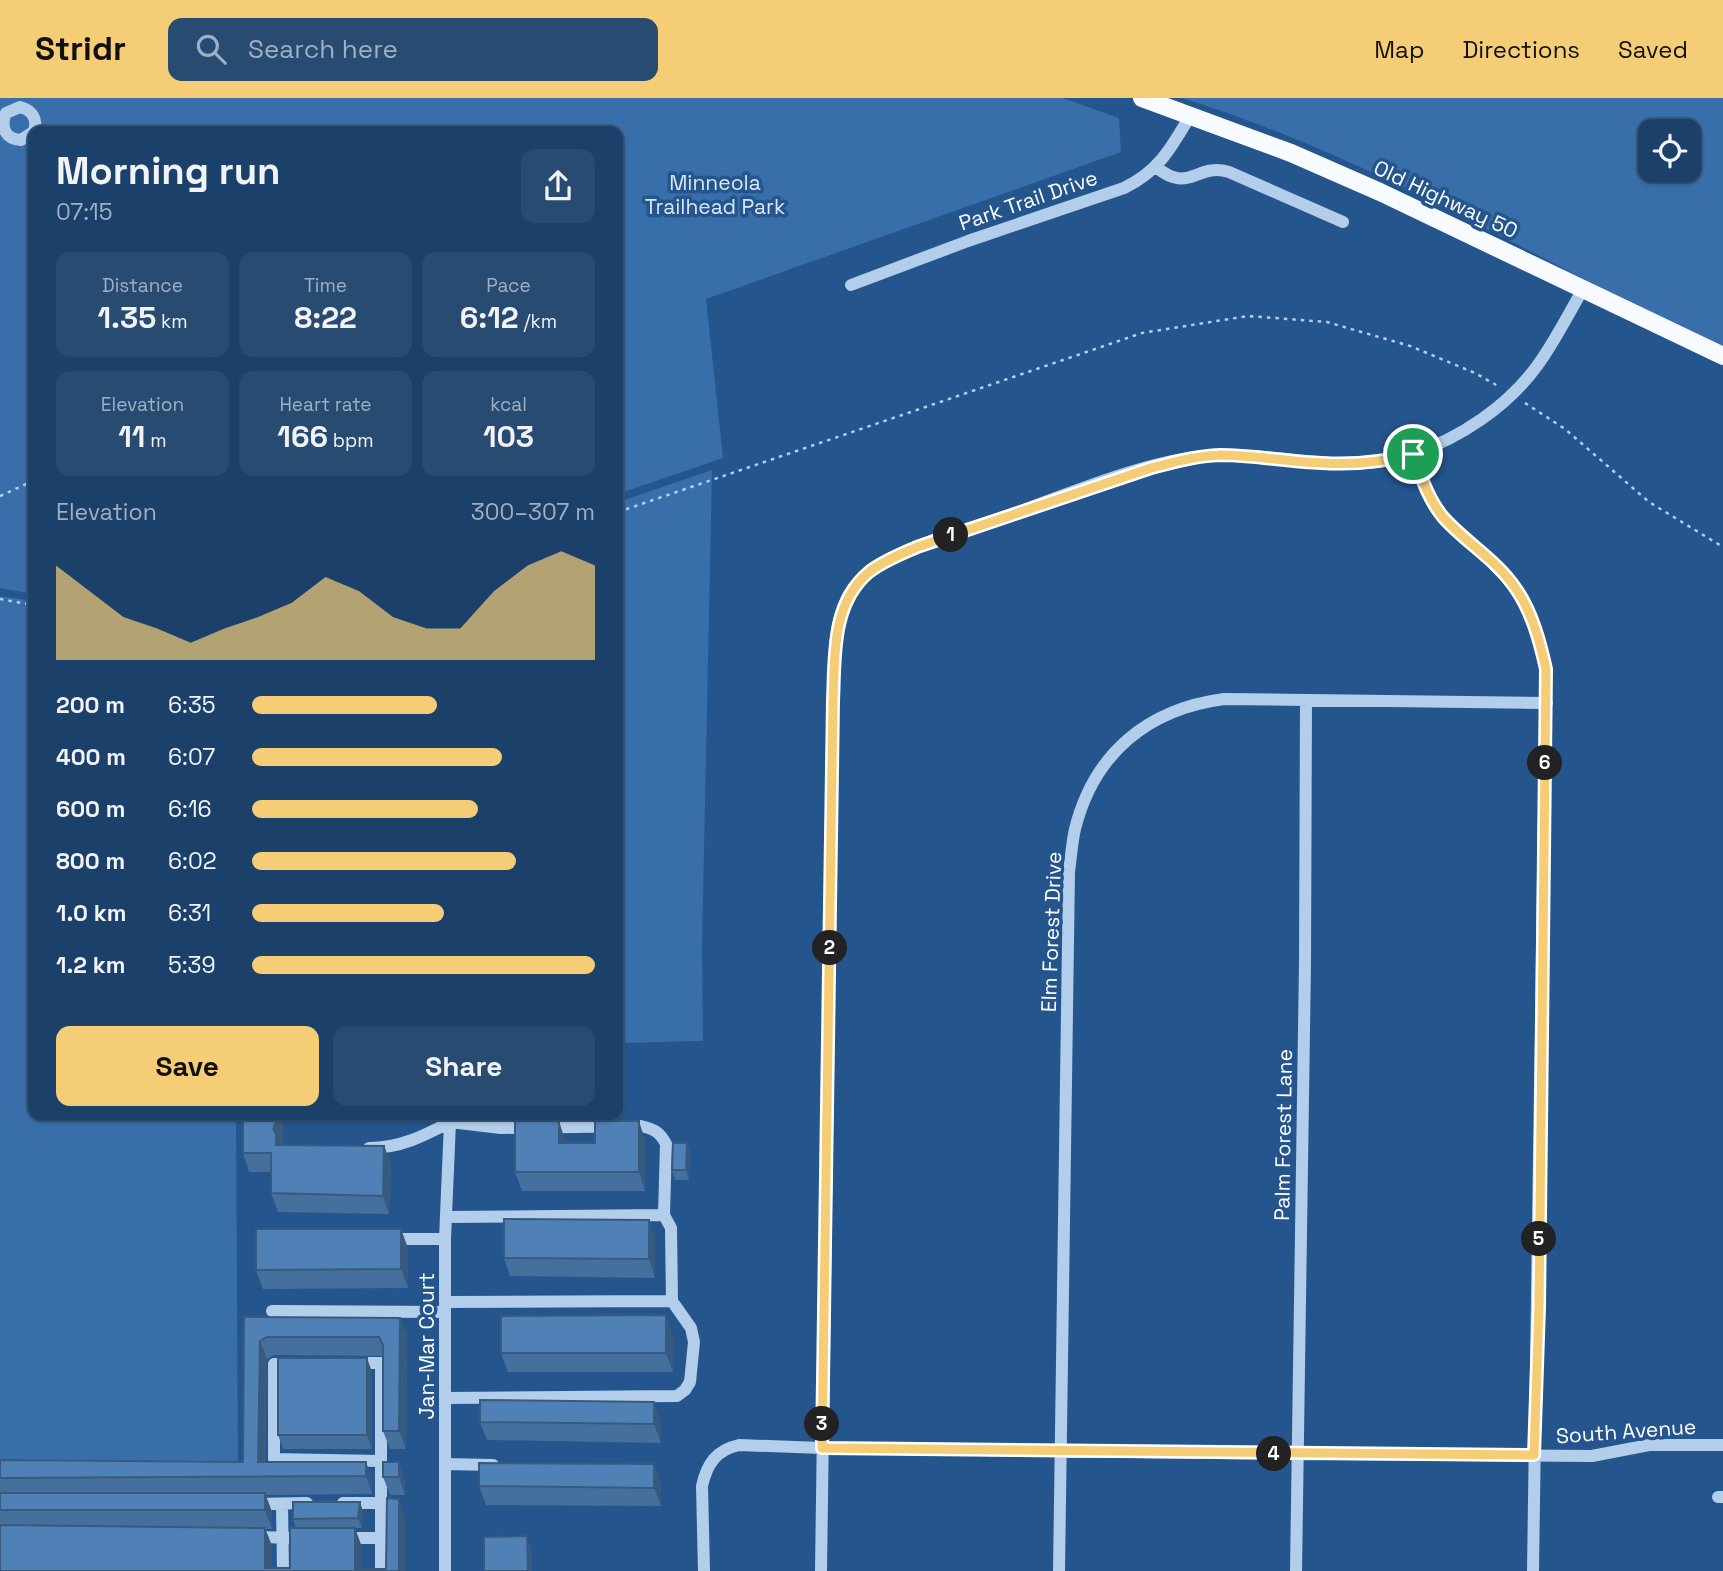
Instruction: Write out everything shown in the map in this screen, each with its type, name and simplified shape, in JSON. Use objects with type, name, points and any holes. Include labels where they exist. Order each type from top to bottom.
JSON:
[{"type":"main road","name":"Old Highway 50","points":[[1142,98],[1291,153],[1723,356]]},
{"type":"street","points":[[28,136],[21,140],[10,138],[6,134],[3,128],[4,118],[10,110],[23,103],[33,115],[36,126]]},
{"type":"street","name":"Park Trail Drive","points":[[851,285],[1143,179],[1171,148],[1191,116]]},
{"type":"street","points":[[1156,167],[1168,177],[1179,180],[1214,169],[1229,172],[1343,222]]},
{"type":"street","points":[[821,1571],[833,701],[836,644],[840,619],[850,593],[869,572],[885,561],[917,547],[1151,468],[1189,458],[1217,455],[1260,456],[1321,463],[1360,463],[1387,461],[1413,454],[1463,430],[1511,394],[1538,365],[1583,289]]},
{"type":"street","points":[[1413,454],[1433,502],[1443,517],[1497,565],[1516,589],[1528,610],[1546,669],[1539,1307],[1533,1571]]},
{"type":"street","name":"Elm Forest Drive","points":[[1059,1571],[1069,872],[1075,830],[1095,777],[1129,737],[1174,710],[1200,702],[1224,699],[1547,703]]},
{"type":"street","name":"Palm Forest Lane","points":[[1296,1571],[1307,700]]},
{"type":"street","points":[[350,1148],[387,1148],[422,1138],[449,1120]]},
{"type":"street","name":"Jan-Mar Court","points":[[445,1571],[445,1239],[452,1120]]},
{"type":"street","points":[[445,1398],[677,1396],[690,1382],[694,1342],[691,1328],[672,1301],[671,1227],[664,1215],[666,1144],[662,1136],[641,1126],[501,1128],[462,1120]]},
{"type":"street","points":[[446,1217],[664,1215]]},
{"type":"street","points":[[379,1239],[445,1239]]},
{"type":"street","points":[[272,1311],[672,1301]]},
{"type":"street","points":[[341,1363],[382,1363],[381,1571]]},
{"type":"street","points":[[301,1364],[274,1364],[274,1460],[382,1461]]},
{"type":"street","name":"South Avenue","points":[[704,1571],[702,1486],[705,1473],[717,1454],[728,1447],[739,1445],[1534,1455],[1592,1455],[1649,1445],[1723,1445]]},
{"type":"street","points":[[445,1464],[500,1465]]},
{"type":"street","points":[[242,1504],[381,1503]]},
{"type":"street","points":[[282,1504],[283,1571]]},
{"type":"street","points":[[242,1537],[381,1538]]},
{"type":"path","points":[[623,510],[1142,333],[1248,316],[1327,322],[1410,346],[1475,373],[1565,429],[1649,502],[1723,547]]},
{"type":"path","points":[[0,496],[28,483]]},
{"type":"path","points":[[0,600],[28,604]]},
{"type":"green space","name":"Minneola Trailhead Park","points":[[0,98],[1063,98],[1119,118],[1121,152],[706,299],[723,458],[623,492],[623,126],[28,126],[28,593],[0,588]]},
{"type":"green space","points":[[1182,98],[1723,98],[1723,347],[1392,182],[1289,136]]},
{"type":"green space","points":[[712,470],[702,947],[703,1041],[623,1043],[623,500]]},
{"type":"green space","points":[[0,596],[28,600],[28,1120],[236,1120],[238,1474],[0,1472]]},
{"type":"building","points":[[243,1120],[276,1120],[273,1129],[276,1145],[384,1146],[383,1196],[271,1193],[271,1153],[243,1153]]},
{"type":"building","points":[[515,1121],[559,1121],[559,1143],[595,1143],[595,1121],[639,1121],[639,1172],[515,1172]]},
{"type":"building","points":[[673,1143],[687,1143],[686,1170],[672,1170]]},
{"type":"building","points":[[504,1219],[649,1220],[649,1259],[504,1258]]},
{"type":"building","points":[[256,1229],[401,1229],[401,1269],[256,1270]]},
{"type":"building","points":[[666,1315],[666,1353],[501,1353],[501,1316]]},
{"type":"building","points":[[244,1317],[400,1318],[399,1431],[383,1431],[383,1345],[379,1337],[267,1337],[260,1341],[258,1462],[366,1462],[366,1476],[0,1478],[0,1460],[243,1462]]},
{"type":"building","points":[[278,1358],[367,1358],[367,1435],[278,1435]]},
{"type":"building","points":[[480,1400],[654,1402],[654,1424],[480,1422]]},
{"type":"building","points":[[383,1462],[399,1462],[399,1477],[383,1477]]},
{"type":"building","points":[[479,1463],[654,1464],[654,1488],[479,1486]]},
{"type":"building","points":[[0,1493],[265,1493],[265,1510],[0,1510]]},
{"type":"building","points":[[387,1498],[399,1499],[399,1571],[0,1571],[0,1525],[265,1528],[265,1568],[290,1568],[290,1528],[355,1528],[355,1569],[386,1569]]},
{"type":"building","points":[[293,1502],[360,1502],[358,1518],[293,1519]]},
{"type":"building","points":[[527,1536],[528,1571],[484,1571],[484,1537]]},
{"type":"route","points":[[1413,454],[1433,502],[1443,517],[1497,565],[1516,589],[1528,610],[1546,669],[1548,695],[1539,1307],[1534,1455],[822,1448],[833,701],[836,644],[846,600],[869,572],[885,561],[917,547],[1096,485],[1189,458],[1217,455],[1260,456],[1321,463],[1360,463],[1387,461],[1413,454]]}]
